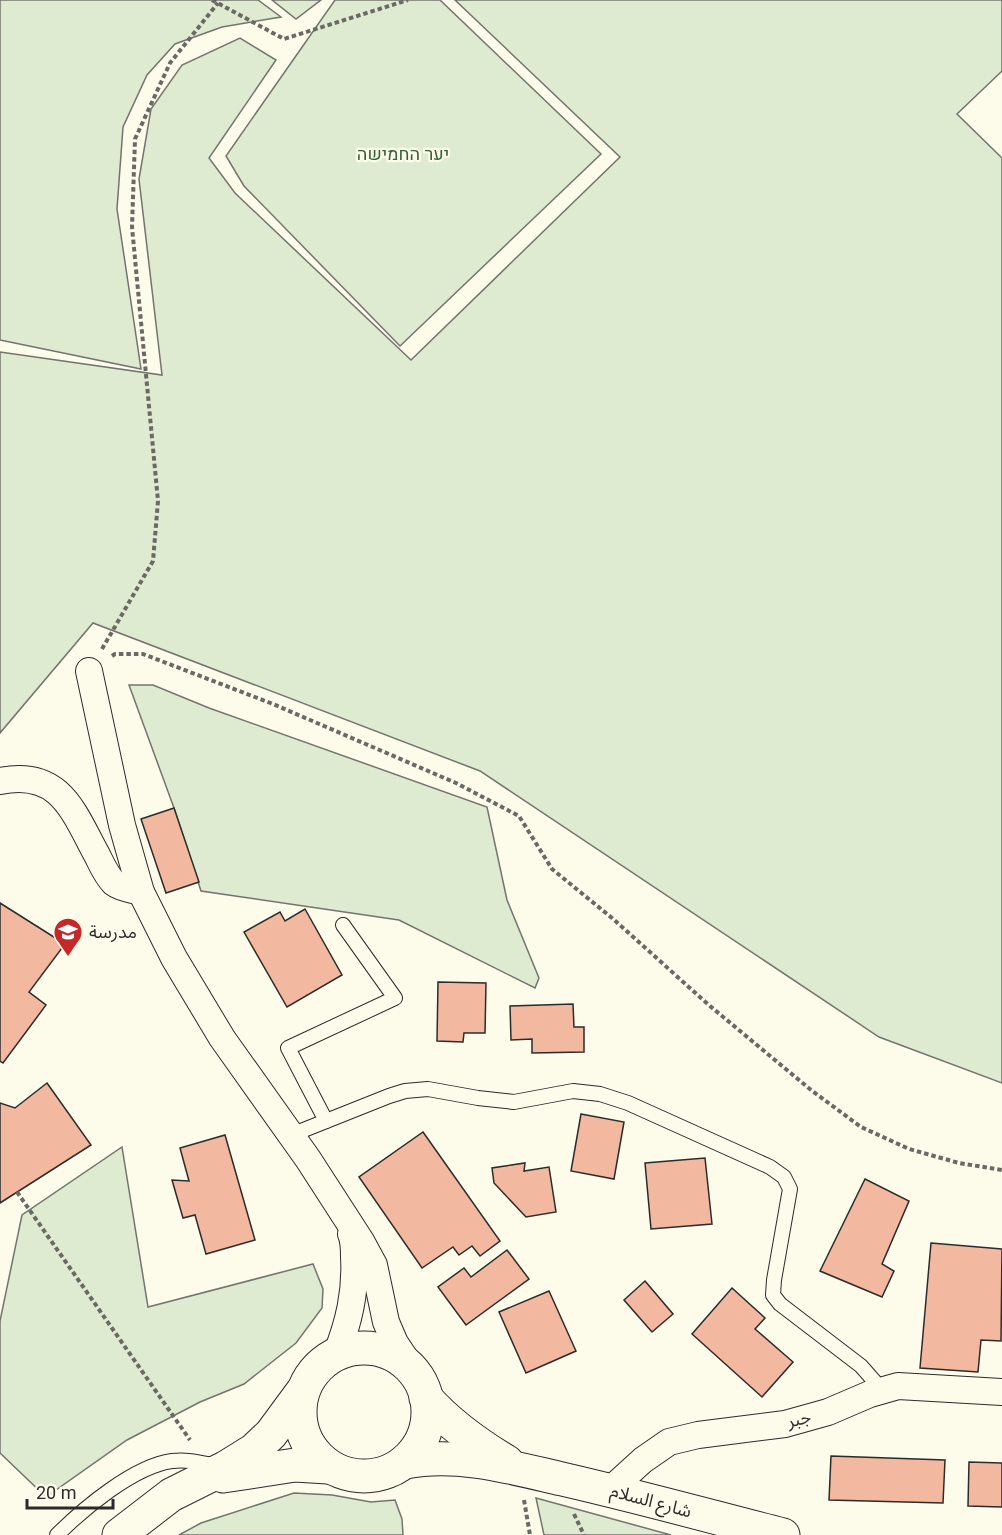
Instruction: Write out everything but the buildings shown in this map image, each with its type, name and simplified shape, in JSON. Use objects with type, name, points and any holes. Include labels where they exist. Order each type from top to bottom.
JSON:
[{"type":"main road","points":[[119,1535],[171,1495],[209,1472],[254,1450],[271,1434],[302,1392],[313,1372],[329,1357],[350,1349],[372,1347],[393,1353],[411,1367],[423,1385],[429,1407],[426,1429],[418,1447],[405,1462],[387,1472],[367,1477],[347,1475],[328,1467],[295,1465],[220,1476],[209,1472]]},
{"type":"main road","points":[[302,1392],[299,1414],[303,1436],[313,1453],[328,1467]]},
{"type":"main road","name":"شارع السلام","points":[[426,1398],[458,1429],[519,1469]]},
{"type":"main road","name":"شارع السلام","points":[[405,1462],[424,1459],[455,1459],[519,1469],[783,1535]]},
{"type":"street","points":[[89,671],[122,825],[141,892],[174,958],[216,1028],[362,1241],[374,1265],[386,1322],[411,1367]]},
{"type":"street","points":[[0,781],[16,778],[30,779],[50,786],[65,800],[116,885],[141,892]]},
{"type":"street","points":[[336,1354],[352,1307],[354,1266],[353,1238],[341,1211]]},
{"type":"street","name":"جبر","points":[[610,1490],[643,1460],[669,1442],[698,1435],[785,1424],[828,1412],[898,1386],[1002,1392]]},
{"type":"lane","points":[[326,1121],[288,1048],[395,998],[344,925]]},
{"type":"lane","points":[[291,1135],[389,1096],[428,1089],[478,1098],[514,1101],[573,1091],[600,1094],[628,1102],[771,1167],[784,1177],[790,1189],[773,1295],[780,1304],[861,1366],[883,1390]]},
{"type":"lane","points":[[57,1535],[93,1501],[139,1473],[170,1461],[191,1461],[209,1472]]},
{"type":"path","points":[[212,0],[284,39],[408,0]]},
{"type":"path","points":[[89,671],[153,561],[158,501],[132,227],[135,139],[170,63],[218,3]]},
{"type":"path","points":[[89,671],[115,654],[143,654],[273,704],[456,783],[519,816],[552,869],[612,918],[719,1014],[811,1090],[861,1127],[909,1149],[959,1163],[1002,1170]]},
{"type":"path","points":[[17,1192],[209,1472]]},
{"type":"green space","points":[[0,0],[258,0],[281,17],[222,27],[175,44],[147,75],[123,127],[117,209],[141,369],[0,340]]},
{"type":"green space","points":[[272,0],[321,0],[296,19]]},
{"type":"green space","name":"יער החמישה","points":[[335,0],[440,0],[601,154],[400,346],[244,186],[226,156]]},
{"type":"green space","points":[[455,0],[1002,0],[1002,71],[957,114],[1002,158],[1002,1083],[879,1037],[480,771],[93,623],[0,733],[0,352],[162,375],[139,179],[151,109],[182,65],[240,38],[276,60],[209,158],[235,193],[411,360],[620,157]]},
{"type":"green space","points":[[129,685],[153,685],[209,708],[487,807],[507,900],[539,978],[535,988],[399,920],[201,891],[174,808]]},
{"type":"green space","points":[[122,1147],[148,1307],[313,1264],[323,1289],[322,1308],[296,1343],[244,1384],[200,1402],[127,1440],[46,1497],[0,1453],[0,1321],[22,1215]]},
{"type":"green space","points":[[294,1493],[332,1495],[371,1502],[395,1500],[402,1519],[403,1535],[179,1535],[201,1523]]},
{"type":"green space","points":[[536,1498],[671,1535],[544,1535]]},
{"type":"place","name":"مدرسة","points":[[68,958]]}]
